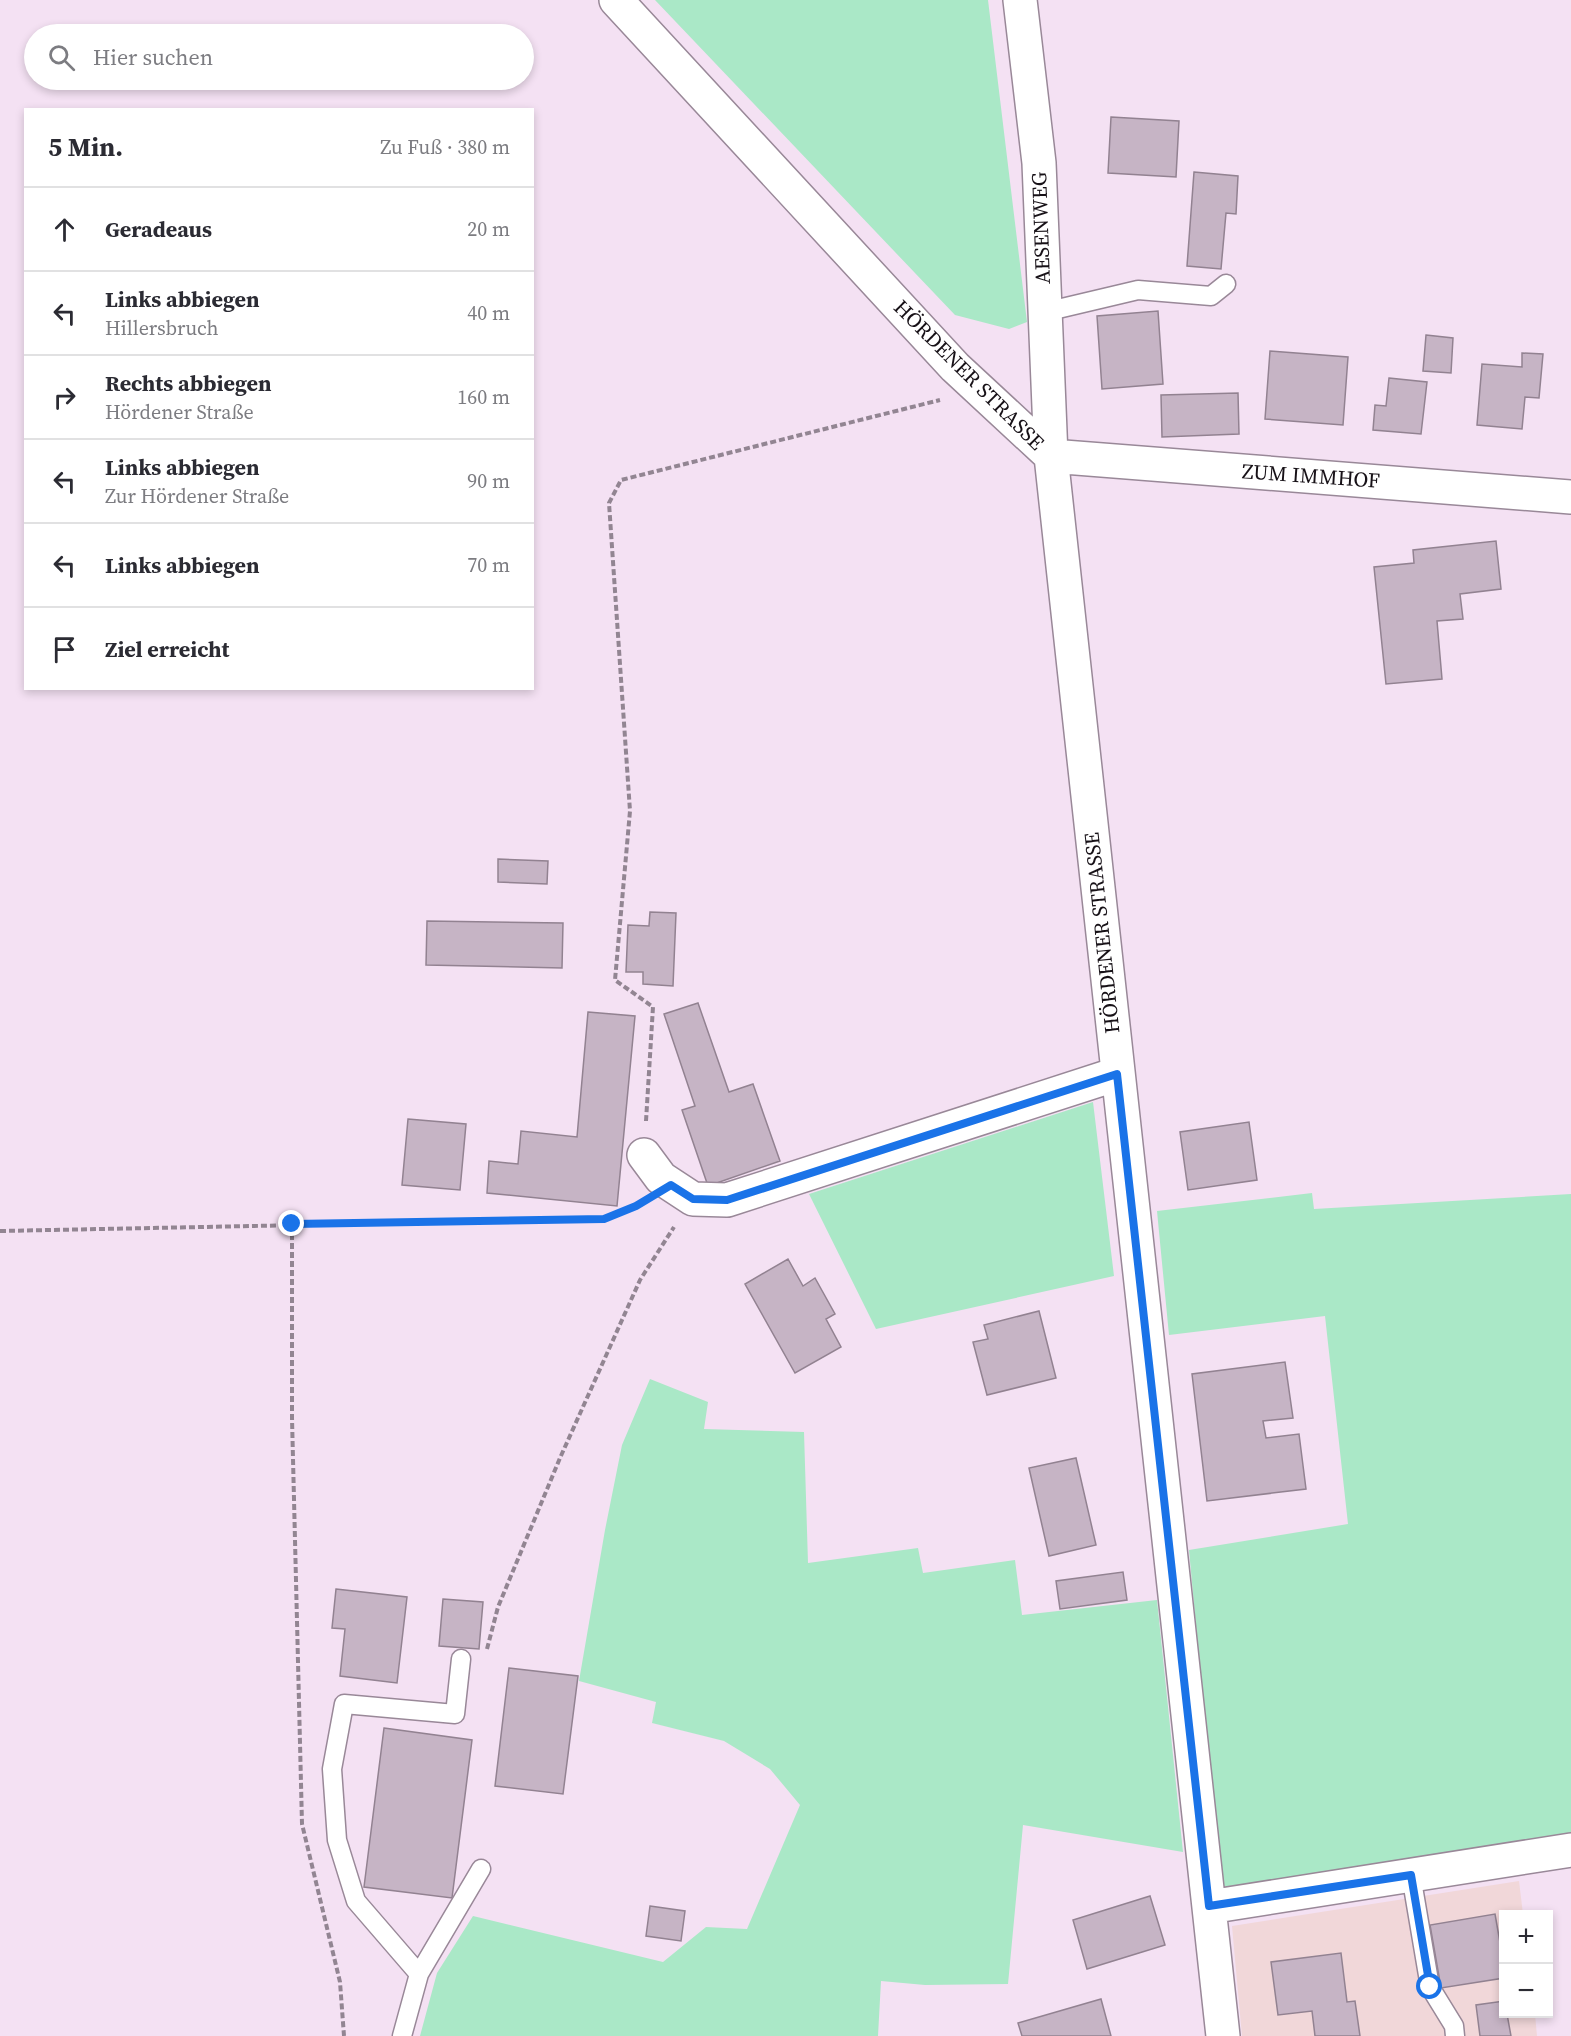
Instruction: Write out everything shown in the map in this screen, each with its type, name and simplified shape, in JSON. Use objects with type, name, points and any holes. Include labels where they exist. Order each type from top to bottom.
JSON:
[{"type":"street","name":"HÖRDENER STRASSE","points":[[616,0],[956,367],[1051,456],[1223,2036]]},
{"type":"street","name":"AESENWEG","points":[[1020,0],[1039,163],[1051,456]]},
{"type":"street","name":"ZUM IMMHOF","points":[[1051,456],[1571,497]]},
{"type":"street","points":[[644,1155],[661,1178],[682,1192],[727,1200],[1117,1074]]},
{"type":"street","points":[[1209,1906],[1571,1850]]},
{"type":"lane","points":[[1045,312],[1138,290],[1211,296],[1226,285]]},
{"type":"lane","points":[[419,1974],[356,1901],[337,1840],[332,1769],[344,1704],[455,1714],[461,1659]]},
{"type":"lane","points":[[402,2036],[419,1974],[481,1869]]},
{"type":"lane","points":[[1411,1875],[1430,1987],[1454,2026],[1455,2036]]},
{"type":"path","points":[[644,1155],[653,1007],[615,980],[630,811],[609,503],[621,480],[980,390]]},
{"type":"path","points":[[0,1231],[604,1219],[636,1206],[682,1192]]},
{"type":"path","points":[[461,1659],[483,1663],[498,1607],[560,1458],[635,1290],[682,1192]]},
{"type":"path","points":[[292,1224],[292,1418],[302,1824],[340,1982],[344,2036]]},
{"type":"shaded area","points":[[1519,1881],[1523,1910],[1499,1910],[1499,2018],[1535,2018],[1537,2036],[1242,2036],[1232,1926]]},
{"type":"green space","points":[[655,0],[988,0],[1027,322],[1009,329],[955,315]]},
{"type":"green space","points":[[1093,1102],[1114,1276],[876,1329],[809,1194]]},
{"type":"green space","points":[[1312,1193],[1314,1209],[1571,1194],[1571,1838],[1381,1870],[1220,1887],[1189,1550],[1348,1524],[1325,1316],[1169,1335],[1157,1211]]},
{"type":"green space","points":[[650,1379],[708,1402],[704,1429],[804,1432],[808,1563],[918,1548],[923,1573],[1015,1560],[1022,1615],[1157,1600],[1183,1852],[1023,1825],[1008,1984],[925,1985],[881,1981],[878,2036],[420,2036],[437,1973],[473,1916],[663,1962],[706,1927],[747,1929],[800,1805],[770,1769],[724,1741],[652,1723],[656,1702],[579,1681],[622,1445]]},
{"type":"building","points":[[1111,117],[1179,121],[1176,177],[1108,173]]},
{"type":"building","points":[[1194,172],[1238,176],[1236,214],[1226,213],[1221,269],[1187,266]]},
{"type":"building","points":[[1158,311],[1163,384],[1102,389],[1097,316]]},
{"type":"building","points":[[1426,335],[1453,338],[1451,373],[1423,371]]},
{"type":"building","points":[[1270,351],[1348,357],[1343,425],[1265,419]]},
{"type":"building","points":[[1522,353],[1543,354],[1539,398],[1525,397],[1522,429],[1477,425],[1482,364],[1522,367]]},
{"type":"building","points":[[1389,378],[1427,382],[1421,434],[1373,430],[1375,405],[1386,406]]},
{"type":"building","points":[[1238,393],[1239,434],[1162,437],[1161,395]]},
{"type":"building","points":[[1496,541],[1501,589],[1460,594],[1463,619],[1437,621],[1442,679],[1386,684],[1374,567],[1414,563],[1413,550]]},
{"type":"building","points":[[498,859],[548,861],[547,884],[498,882]]},
{"type":"building","points":[[650,912],[676,913],[673,986],[643,984],[643,972],[626,972],[628,925],[649,926]]},
{"type":"building","points":[[427,921],[563,923],[562,968],[426,965]]},
{"type":"building","points":[[698,1003],[729,1092],[753,1084],[780,1161],[708,1186],[682,1110],[695,1106],[664,1014]]},
{"type":"building","points":[[588,1012],[635,1016],[617,1206],[487,1193],[489,1161],[518,1164],[521,1131],[577,1137]]},
{"type":"building","points":[[408,1119],[466,1124],[460,1190],[402,1185]]},
{"type":"building","points":[[1249,1122],[1257,1180],[1188,1190],[1180,1132]]},
{"type":"building","points":[[788,1259],[803,1286],[815,1278],[835,1314],[826,1319],[841,1347],[795,1373],[745,1284]]},
{"type":"building","points":[[1039,1311],[1056,1378],[987,1395],[973,1342],[988,1339],[984,1325]]},
{"type":"building","points":[[1285,1362],[1293,1418],[1263,1421],[1266,1438],[1299,1434],[1306,1489],[1207,1501],[1192,1374]]},
{"type":"building","points":[[1076,1458],[1096,1545],[1049,1556],[1029,1468]]},
{"type":"building","points":[[1123,1572],[1127,1600],[1060,1609],[1056,1581]]},
{"type":"building","points":[[336,1589],[407,1597],[397,1683],[340,1676],[345,1629],[332,1628]]},
{"type":"building","points":[[443,1599],[483,1602],[479,1649],[439,1646]]},
{"type":"building","points":[[509,1668],[578,1676],[563,1794],[495,1786]]},
{"type":"building","points":[[384,1728],[472,1740],[452,1898],[364,1887]]},
{"type":"building","points":[[1150,1896],[1165,1945],[1087,1969],[1073,1920]]},
{"type":"building","points":[[650,1906],[685,1911],[681,1941],[646,1936]]},
{"type":"building","points":[[1495,1914],[1499,1937],[1499,1979],[1441,1988],[1430,1925]]},
{"type":"building","points":[[1341,1953],[1347,2002],[1355,2001],[1360,2036],[1315,2036],[1312,2011],[1278,2015],[1271,1962]]},
{"type":"building","points":[[1101,1999],[1111,2036],[1022,2036],[1018,2023]]},
{"type":"building","points":[[1499,2002],[1499,2018],[1508,2018],[1511,2036],[1480,2036],[1476,2005]]},
{"type":"route","points":[[292,1224],[604,1219],[636,1206],[671,1185],[693,1199],[727,1200],[1117,1074],[1209,1906],[1411,1875],[1430,1987]]}]
